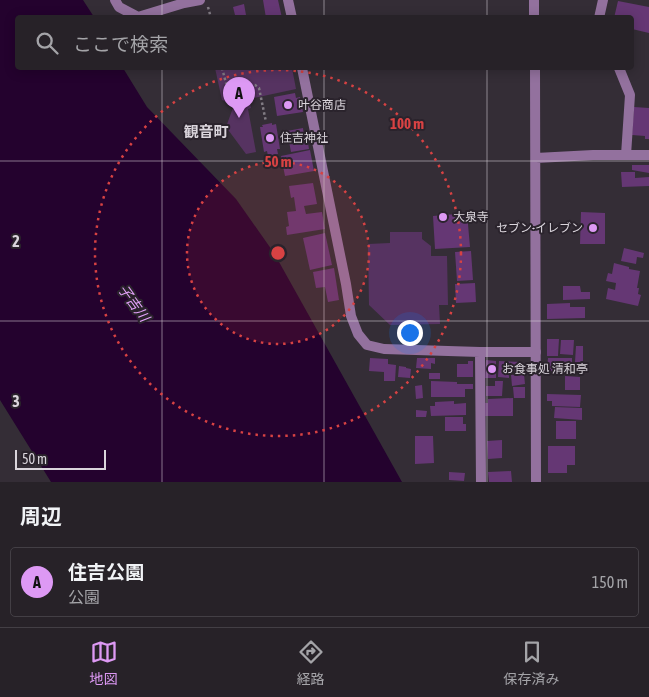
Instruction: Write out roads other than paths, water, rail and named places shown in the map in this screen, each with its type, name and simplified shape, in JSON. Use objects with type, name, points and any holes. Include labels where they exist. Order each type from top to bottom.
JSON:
[{"type":"street","points":[[115,0],[119,7],[134,15]]},
{"type":"street","points":[[144,15],[184,2],[200,0]]},
{"type":"street","points":[[288,0],[291,15]]},
{"type":"street","points":[[534,0],[534,15]]},
{"type":"street","points":[[600,15],[602,0]]},
{"type":"street","points":[[302,70],[351,316],[358,334],[367,345],[384,350],[536,352]]},
{"type":"street","points":[[535,70],[536,482]]},
{"type":"street","points":[[620,70],[630,95],[626,155]]},
{"type":"street","points":[[536,158],[649,155]]},
{"type":"street","points":[[480,352],[481,482]]},
{"type":"water","name":"子吉川","points":[[0,0],[83,0],[93,15],[15,15],[15,70],[124,70],[147,107],[236,199],[274,253],[402,482],[51,482],[0,400]]},
{"type":"place","name":"叶谷商店","points":[[288,105]]},
{"type":"place","name":"住吉公園","points":[[239,118]]},
{"type":"place","name":"住吉神社","points":[[270,138]]},
{"type":"place","name":"大泉寺","points":[[443,217]]},
{"type":"place","name":"セブン-イレブン","points":[[593,228]]},
{"type":"place","name":"お食事処 清和亭","points":[[492,369]]},
{"type":"district","name":"観音町","points":[[206,131]]}]
